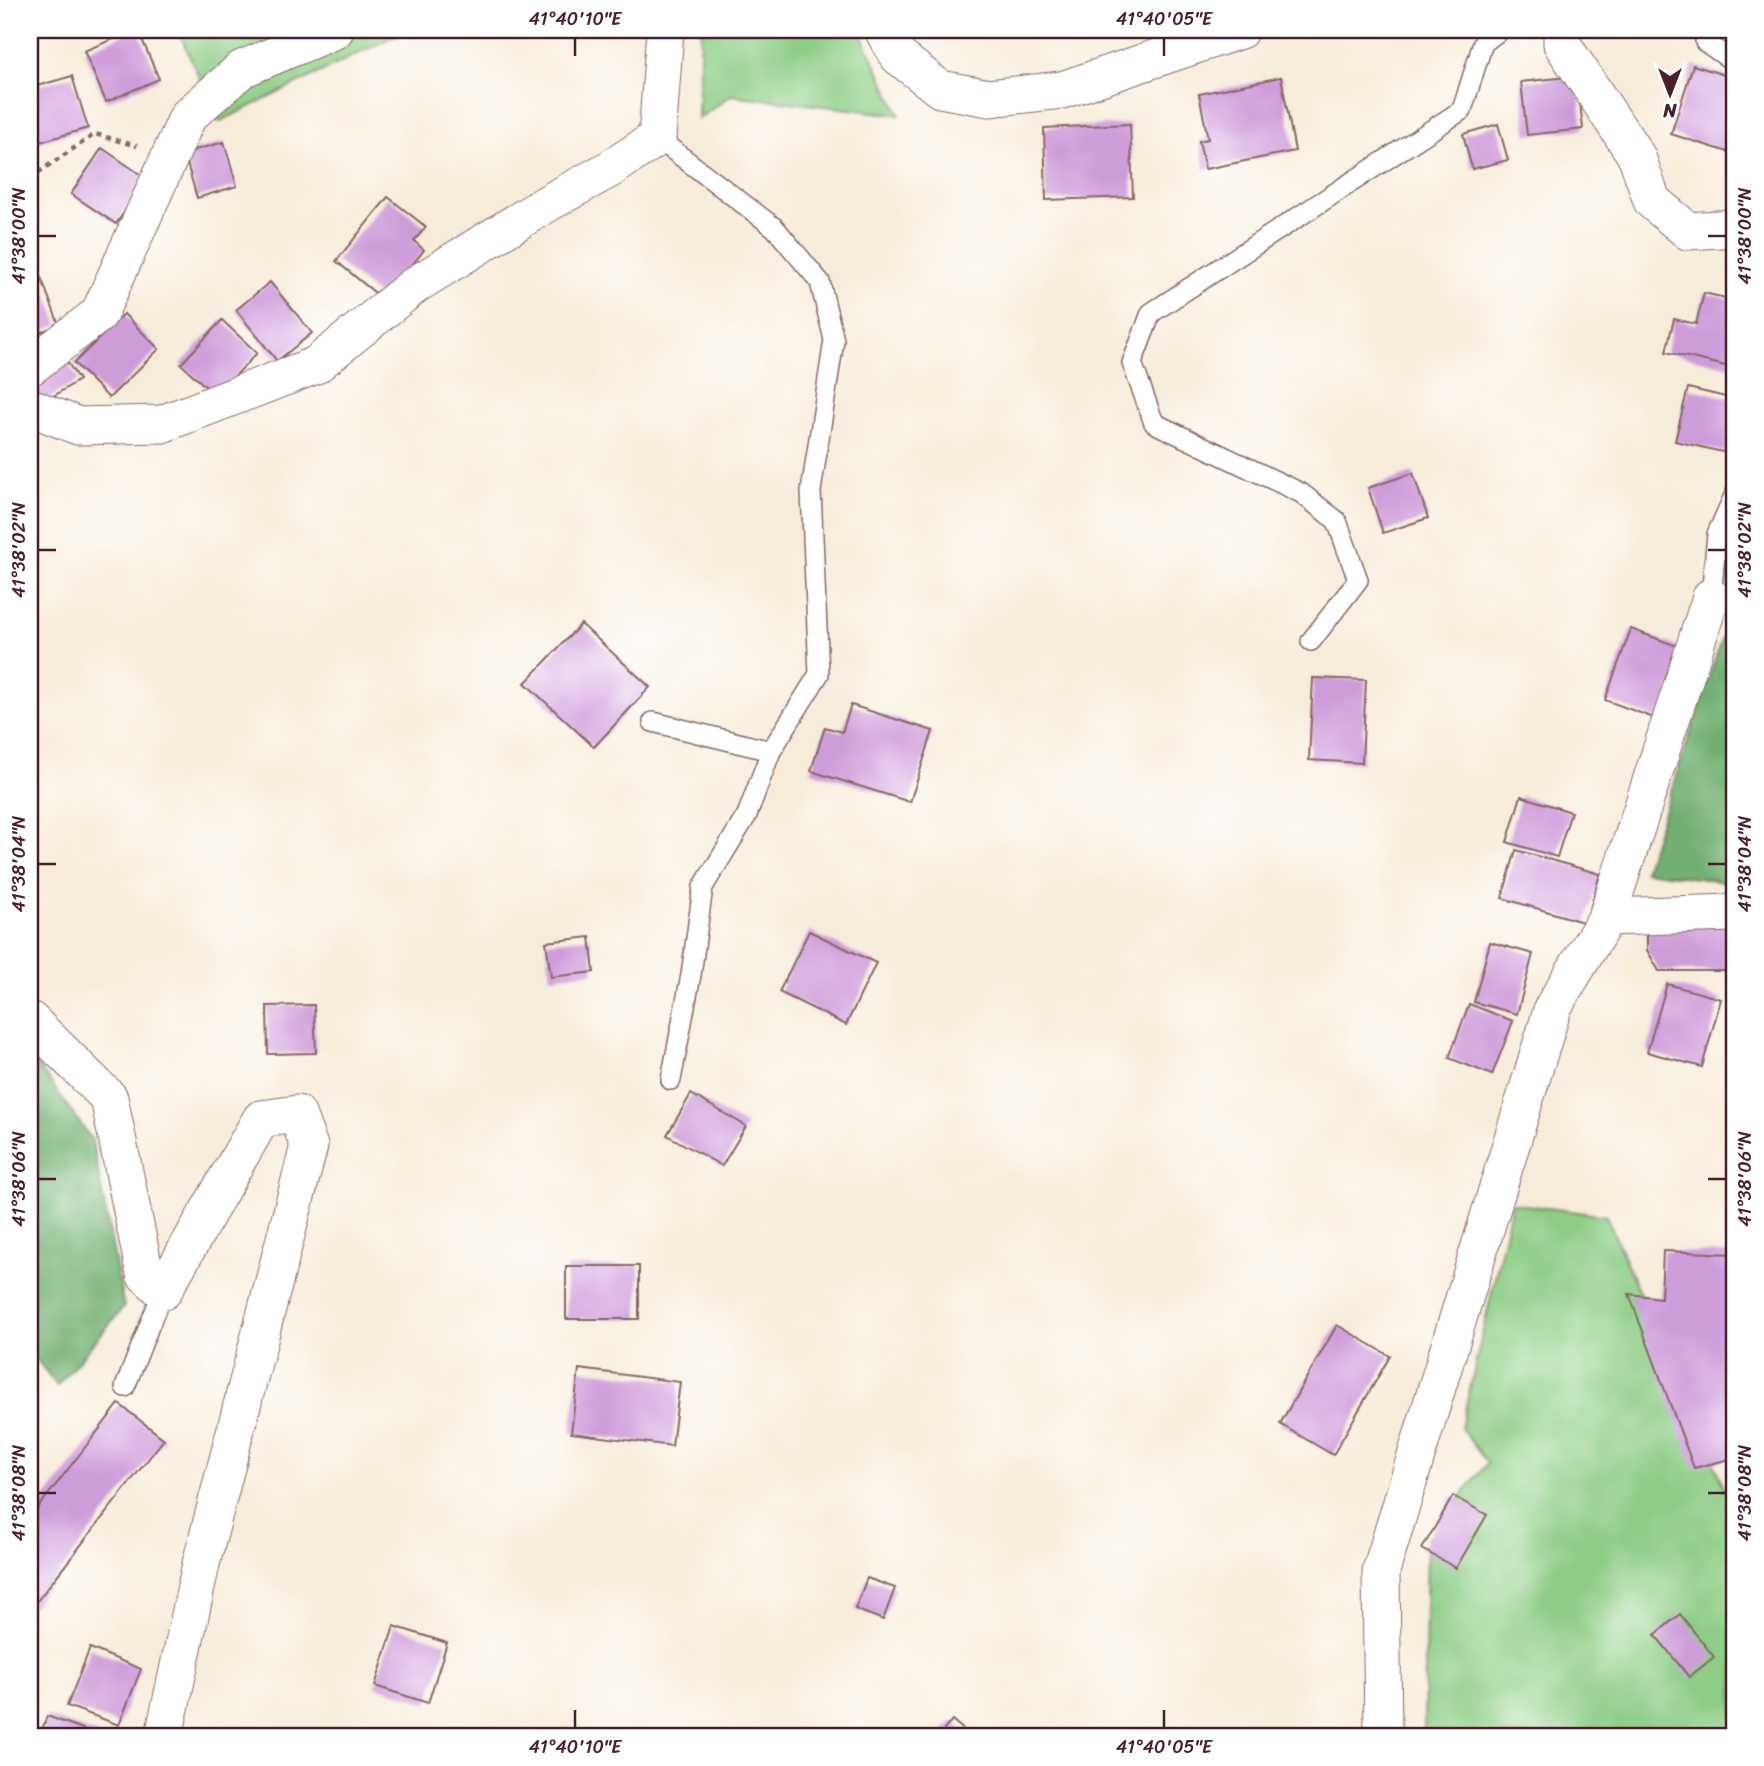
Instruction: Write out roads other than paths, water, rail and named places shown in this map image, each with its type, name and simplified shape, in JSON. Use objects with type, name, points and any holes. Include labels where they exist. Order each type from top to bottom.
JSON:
[{"type":"street","points":[[30,367],[99,314],[168,155],[188,116],[242,69],[335,30]]},
{"type":"street","points":[[30,407],[78,426],[162,424],[316,365],[415,285],[657,138],[665,30]]},
{"type":"street","points":[[883,30],[898,56],[940,89],[989,98],[1062,90],[1241,30]]},
{"type":"street","points":[[1562,30],[1562,44],[1637,157],[1652,201],[1688,230],[1734,228]]},
{"type":"street","points":[[1383,1736],[1381,1572],[1553,1007],[1607,917],[1711,597]]},
{"type":"street","points":[[1607,917],[1734,913]]},
{"type":"street","points":[[30,1020],[110,1098],[145,1274],[163,1291],[261,1119],[297,1114],[309,1146],[201,1564],[164,1736]]},
{"type":"lane","points":[[1311,641],[1358,580],[1337,521],[1301,492],[1154,424],[1132,363],[1152,313],[1462,110],[1483,43],[1500,30]]},
{"type":"lane","points":[[1704,42],[1734,62]]},
{"type":"lane","points":[[657,138],[775,228],[820,282],[834,340],[811,491],[819,674],[771,751],[747,815],[703,887],[691,975],[671,1080]]},
{"type":"lane","points":[[1711,597],[1717,534],[1734,496]]},
{"type":"lane","points":[[653,722],[771,751]]},
{"type":"lane","points":[[125,1387],[163,1291]]}]
